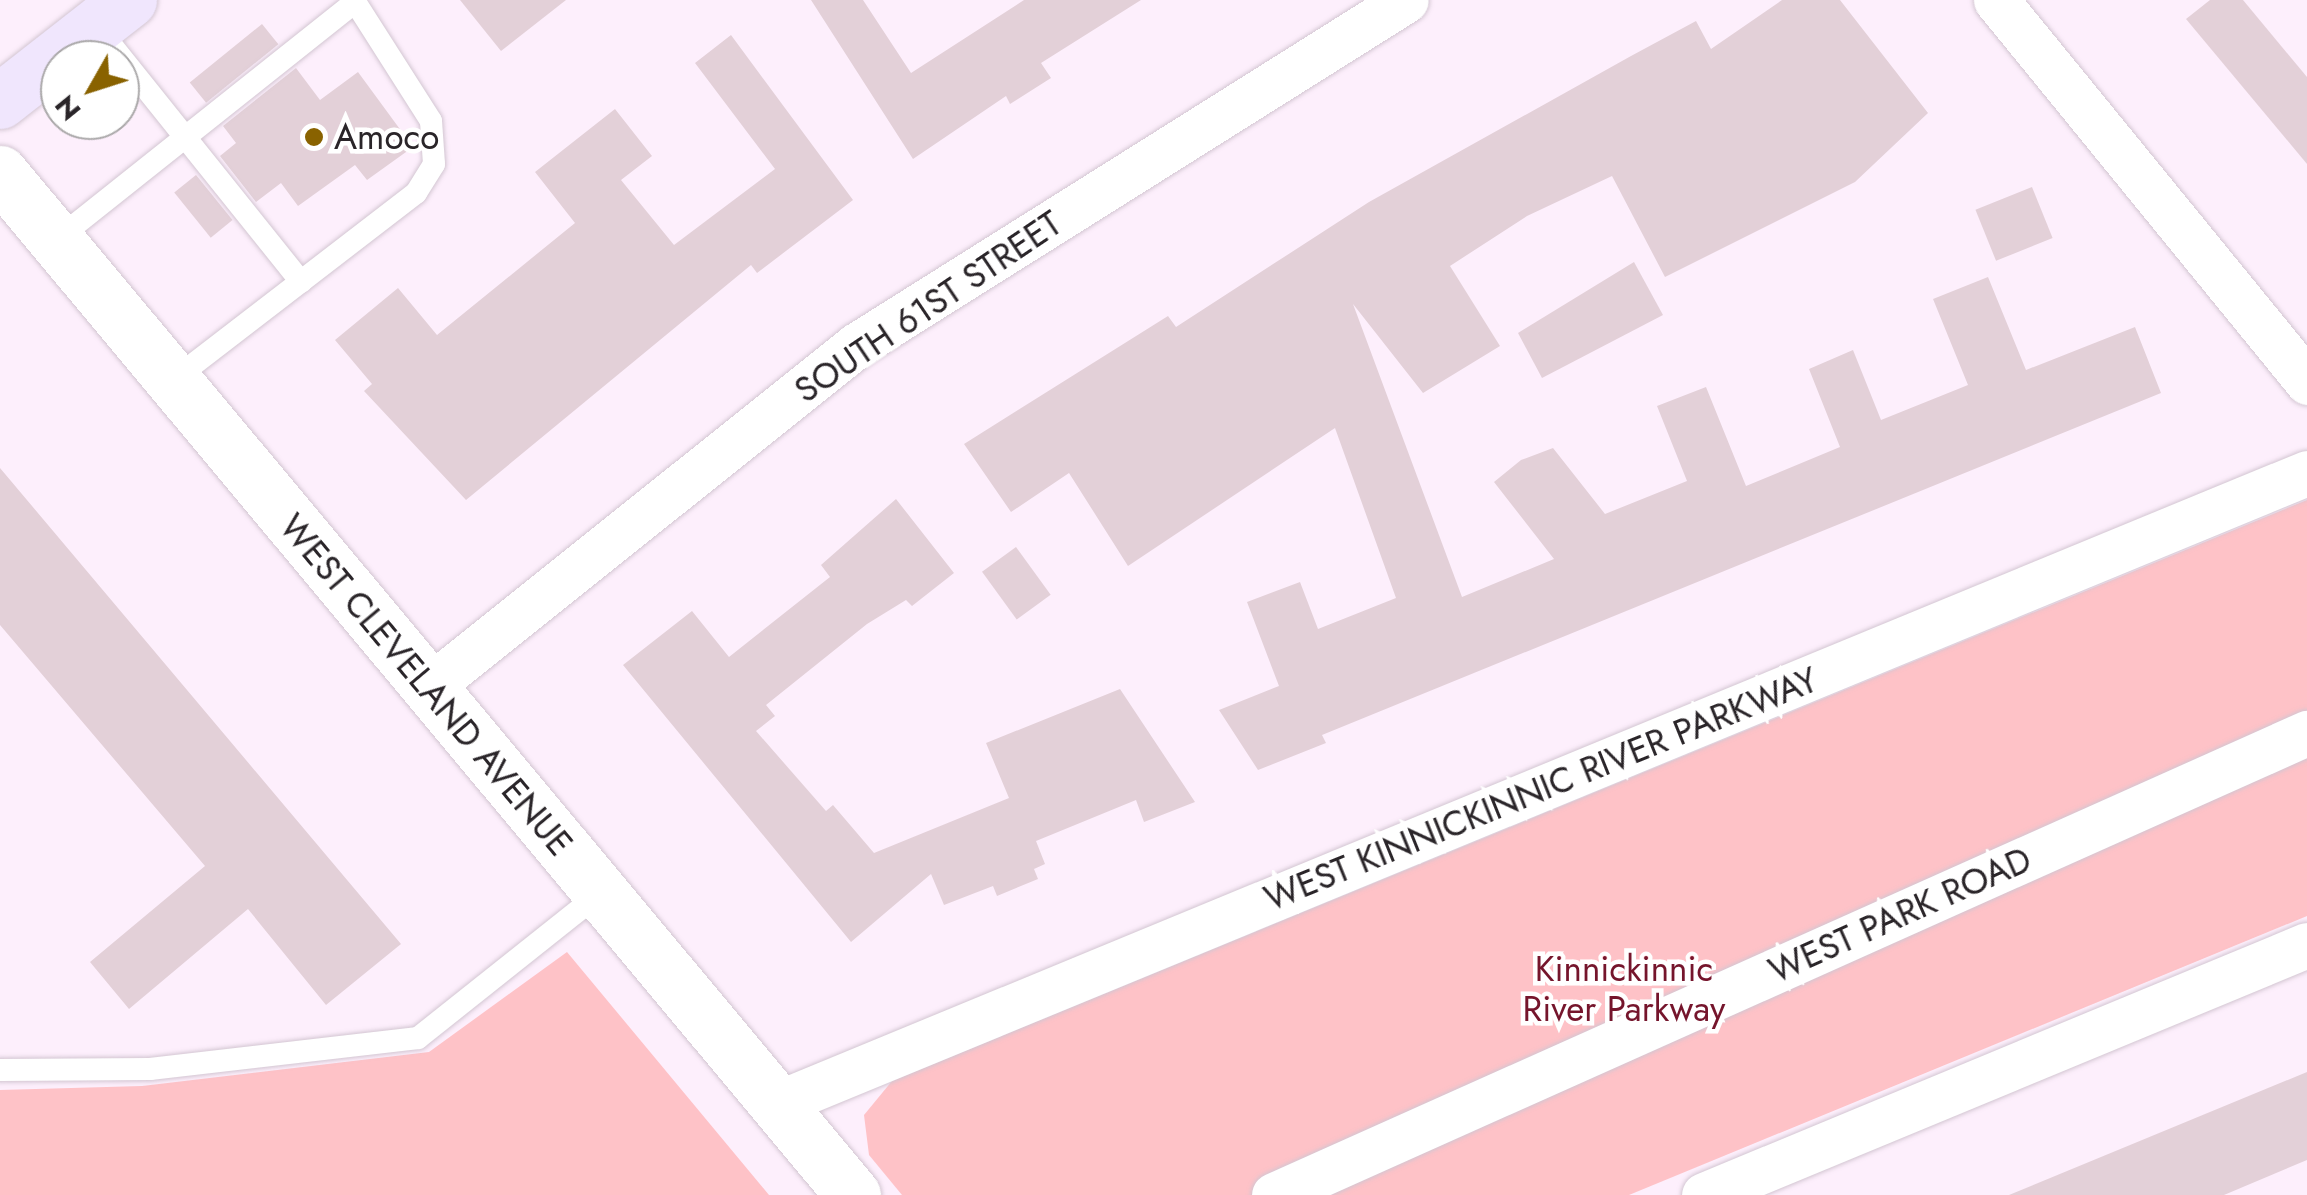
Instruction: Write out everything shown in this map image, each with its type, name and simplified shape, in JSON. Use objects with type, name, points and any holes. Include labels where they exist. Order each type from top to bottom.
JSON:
[{"type":"main road","points":[[0,101],[113,13]]},
{"type":"street","name":"SOUTH 61ST STREET","points":[[429,687],[857,346],[1406,0]]},
{"type":"street","points":[[1996,0],[2307,382]]},
{"type":"street","name":"WEST CLEVELAND AVENUE","points":[[0,173],[853,1195]]},
{"type":"street","name":"WEST KINNICKINNIC RIVER PARKWAY","points":[[776,1104],[2307,473]]},
{"type":"street","name":"WEST PARK ROAD","points":[[1274,1195],[2307,733]]},
{"type":"street","points":[[1704,1195],[2307,946]]},
{"type":"lane","points":[[56,240],[354,1],[430,122],[434,164],[416,193],[173,380]]},
{"type":"lane","points":[[113,13],[185,137],[301,282]]},
{"type":"lane","points":[[0,1070],[150,1068],[418,1038],[600,894]]},
{"type":"green space","name":"Kinnickinnic River Parkway","points":[[2307,500],[2307,916],[1629,1195],[902,1195],[869,1155],[864,1115],[892,1081]]},
{"type":"green space","points":[[567,952],[769,1195],[0,1195],[0,1090],[142,1086],[429,1052]]},
{"type":"building","points":[[460,0],[566,0],[501,51]]},
{"type":"building","points":[[811,0],[863,0],[911,73],[1024,0],[1141,0],[1041,63],[1051,78],[1010,104],[1006,96],[913,159]]},
{"type":"building","points":[[1782,0],[1840,0],[1928,113],[1855,182],[1665,277],[1612,176],[1527,216],[1450,266],[1500,346],[1423,393],[1353,304],[1462,597],[1554,559],[1494,482],[1521,460],[1553,448],[1605,514],[1687,481],[1657,406],[1706,387],[1746,486],[1840,447],[1809,369],[1853,350],[1881,420],[1968,385],[1933,299],[1988,277],[2026,370],[2135,327],[2161,393],[1322,735],[1326,743],[1258,770],[1219,710],[1279,686],[1247,602],[1300,582],[1318,629],[1396,598],[1335,428],[1128,566],[1069,473],[1011,512],[964,444],[1168,316],[1176,327],[1369,202],[1631,56],[1696,21],[1711,49]]},
{"type":"building","points":[[2210,0],[2243,0],[2307,77],[2307,164],[2186,19]]},
{"type":"building","points":[[262,24],[278,44],[206,103],[190,83]]},
{"type":"building","points":[[731,35],[853,200],[757,273],[751,265],[466,500],[364,391],[372,384],[335,340],[398,288],[437,335],[575,223],[535,172],[615,109],[652,156],[621,180],[674,245],[775,169],[695,63]]},
{"type":"building","points":[[296,68],[320,100],[358,72],[413,147],[367,180],[355,165],[298,206],[281,183],[256,202],[220,156],[236,143],[223,126]]},
{"type":"building","points":[[196,175],[233,220],[211,238],[174,193]]},
{"type":"building","points":[[2032,187],[2053,238],[1996,261],[1975,210]]},
{"type":"building","points":[[1634,262],[1663,315],[1542,378],[1518,333]]},
{"type":"building","points":[[0,468],[401,944],[326,1005],[248,909],[129,1009],[90,962],[205,866],[0,625]]},
{"type":"building","points":[[896,499],[954,573],[912,606],[906,600],[867,624],[766,705],[775,716],[756,731],[826,811],[833,805],[874,853],[1009,798],[986,743],[1120,689],[1195,802],[1144,822],[1136,800],[1036,841],[1045,864],[1034,869],[1038,879],[997,896],[993,886],[944,905],[931,874],[851,942],[623,665],[692,611],[729,657],[830,577],[821,565]]},
{"type":"building","points":[[1016,547],[1051,595],[1017,619],[982,572]]},
{"type":"building","points":[[2307,1072],[2307,1160],[2224,1195],[2009,1195]]},
{"type":"place","name":"Amoco","points":[[314,137]]}]
